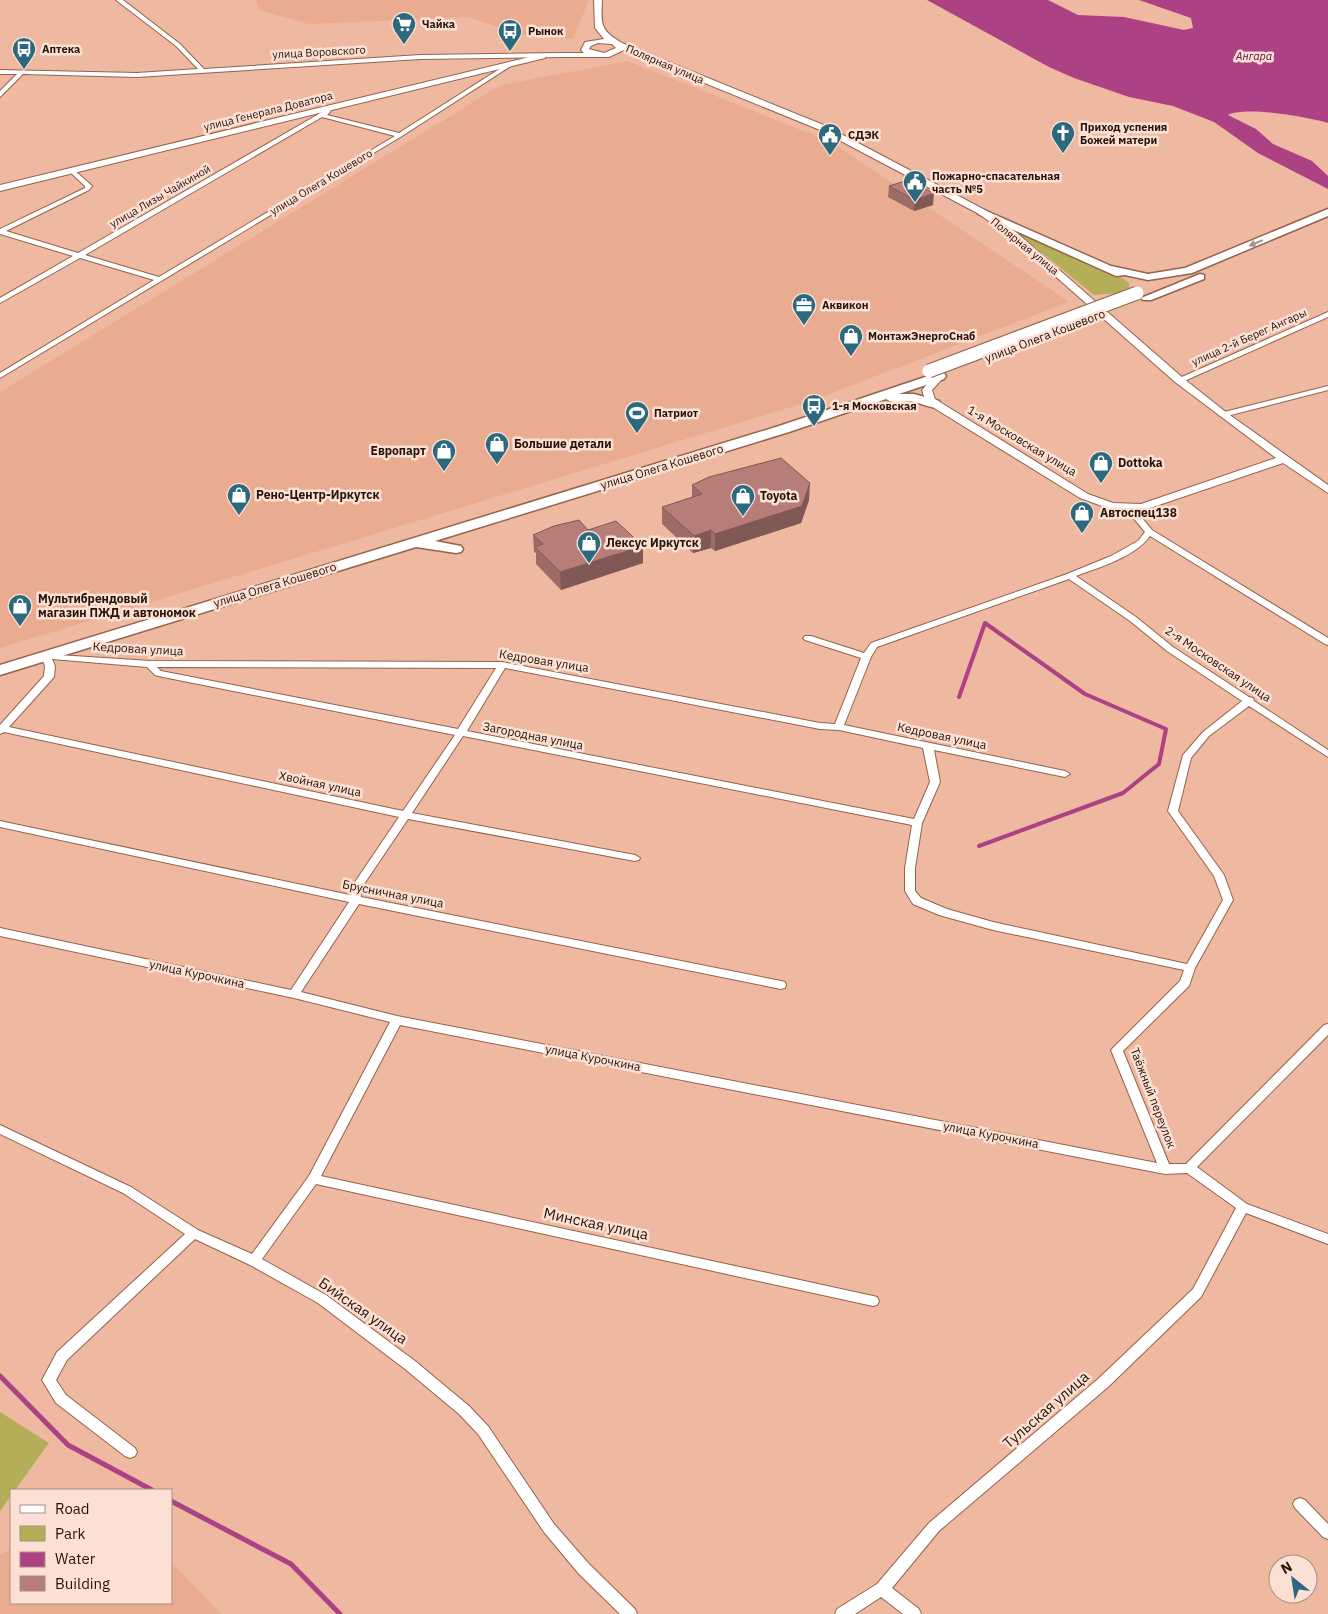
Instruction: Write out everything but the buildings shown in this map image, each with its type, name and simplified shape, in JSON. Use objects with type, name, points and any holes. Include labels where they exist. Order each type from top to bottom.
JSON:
[{"type":"main road","points":[[561,55],[588,44],[604,41],[619,45],[621,48],[617,52],[601,55],[587,52],[584,48],[588,44],[601,34],[597,22],[598,0]]},
{"type":"main road","name":"Полярная улица","points":[[601,34],[640,55],[822,128],[982,212],[1014,235],[1179,380],[1223,415],[1328,490]]},
{"type":"main road","name":"улица Воровского","points":[[561,55],[640,55]]},
{"type":"main road","name":"улица Генерала Доватора","points":[[0,188],[542,56]]},
{"type":"main road","points":[[982,212],[1136,282],[1141,288],[1142,296]]},
{"type":"main road","points":[[1111,269],[1136,276],[1153,277],[1182,272],[1212,262],[1328,212]]},
{"type":"main road","name":"улица Олега Кошевого","points":[[0,670],[872,400],[934,374],[1142,296],[1328,223]]},
{"type":"main road","name":"улица Олега Кошевого","points":[[1142,296],[1212,262]]},
{"type":"main road","points":[[934,374],[927,390],[927,397],[935,404]]},
{"type":"main road","name":"улица Олега Кошевого","points":[[0,660],[934,374]]},
{"type":"main road","points":[[872,400],[907,397],[935,404]]},
{"type":"main road","name":"1-я Московская улица","points":[[935,404],[1092,500],[1111,507],[1130,509]]},
{"type":"main road","points":[[1130,509],[1155,503],[1283,459]]},
{"type":"main road","points":[[392,550],[431,544],[456,549]]},
{"type":"street","points":[[119,0],[178,45],[203,71]]},
{"type":"street","name":"улица Воровского","points":[[0,72],[118,75],[420,57],[561,55]]},
{"type":"street","name":"улица Олега Кошевого","points":[[0,376],[400,134],[512,63]]},
{"type":"street","points":[[0,95],[21,73]]},
{"type":"street","name":"улица Лизы Чайкиной","points":[[0,300],[327,112],[328,108]]},
{"type":"street","points":[[320,115],[400,134]]},
{"type":"street","points":[[0,232],[87,190],[89,186],[72,171]]},
{"type":"street","points":[[0,232],[158,279]]},
{"type":"street","name":"улица 2-й Берег Ангары","points":[[1179,380],[1328,314]]},
{"type":"street","points":[[1223,415],[1328,388]]},
{"type":"street","points":[[1130,509],[1148,532],[1328,642]]},
{"type":"street","points":[[839,727],[866,657],[874,645],[1070,576],[1128,551],[1140,543],[1148,532]]},
{"type":"street","name":"2-я Московская улица","points":[[1070,576],[1133,619],[1170,649],[1250,700],[1328,754]]},
{"type":"street","points":[[808,638],[866,657]]},
{"type":"street","points":[[1,730],[49,677],[50,666],[46,656]]},
{"type":"street","name":"Кедровая улица","points":[[46,656],[150,664],[502,665],[820,726],[839,727],[1065,774]]},
{"type":"street","name":"Загородная улица","points":[[150,664],[158,673],[917,823]]},
{"type":"street","points":[[294,994],[356,900],[355,890],[375,857],[406,815],[460,734],[502,665]]},
{"type":"street","name":"Таёжный переулок","points":[[1165,1169],[1118,1050],[1185,983],[1190,968],[1228,900],[1219,876],[1172,811],[1186,757],[1206,734],[1250,700]]},
{"type":"street","name":"Хвойная улица","points":[[1,730],[406,815],[634,858]]},
{"type":"street","points":[[928,746],[935,782],[917,823],[910,868],[910,891],[917,901],[943,912],[992,926],[1190,968]]},
{"type":"street","name":"Брусничная улица","points":[[0,824],[356,900],[782,985]]},
{"type":"street","name":"улица Курочкина","points":[[0,932],[294,994],[397,1020],[1165,1169],[1189,1168]]},
{"type":"street","points":[[254,1261],[313,1179],[397,1020]]},
{"type":"street","points":[[1328,1028],[1189,1168],[1243,1207],[1328,1239]]},
{"type":"street","name":"Бийская улица","points":[[0,1129],[127,1190],[194,1233],[254,1261],[322,1299],[410,1365],[464,1410],[483,1430],[549,1528],[584,1568],[630,1614]]},
{"type":"street","name":"Минская улица","points":[[313,1179],[873,1301]]},
{"type":"street","name":"Тульская улица","points":[[842,1614],[882,1589],[934,1527],[1103,1383],[1197,1293],[1243,1207]]},
{"type":"street","points":[[130,1452],[61,1399],[49,1380],[62,1356],[194,1233]]},
{"type":"street","points":[[1300,1504],[1328,1533]]},
{"type":"street","points":[[882,1589],[914,1614]]},
{"type":"shaded area","points":[[256,0],[589,0],[573,39],[526,36],[468,17],[309,24],[259,10]]},
{"type":"shaded area","points":[[628,61],[831,142],[1069,302],[811,401],[0,648],[0,392],[501,85]]},
{"type":"shaded area","points":[[10,1550],[10,1604],[172,1604],[172,1563],[221,1614],[0,1614],[0,1555]]},
{"type":"green space","points":[[1023,234],[1122,278],[1129,283],[1129,289],[1119,293],[1094,295],[1020,235]]},
{"type":"green space","points":[[0,1412],[49,1443],[16,1489],[10,1489],[10,1497],[0,1511]]},
{"type":"water","name":"Ангара","points":[[927,0],[1048,0],[1078,15],[1124,17],[1184,30],[1193,28],[1191,18],[1139,0],[1328,0],[1328,123],[1292,115],[1262,112],[1228,115],[1256,129],[1273,144],[1312,161],[1328,176],[1328,189],[1258,153],[1214,122],[1173,106],[1129,97],[1074,78],[1049,67]]},
{"type":"waterway","points":[[959,697],[985,623],[1085,694],[1166,729],[1159,764],[1123,793],[979,846]]},
{"type":"waterway","points":[[0,1376],[68,1445],[150,1489]]},
{"type":"waterway","points":[[172,1502],[291,1564],[340,1614]]},
{"type":"place","name":"Чайка","points":[[404,45]]},
{"type":"place","name":"Рынок","points":[[510,52]]},
{"type":"place","name":"Аптека","points":[[24,70]]},
{"type":"place","name":"Приход успения Божей матери","points":[[1063,154]]},
{"type":"place","name":"СДЭК","points":[[830,156]]},
{"type":"place","name":"Пожарно-спасательная часть №5","points":[[915,203]]},
{"type":"place","name":"Аквикон","points":[[804,326]]},
{"type":"place","name":"МонтажЭнергоСнаб","points":[[851,357]]},
{"type":"place","name":"1-я Московская","points":[[814,427]]},
{"type":"place","name":"Патриот","points":[[637,434]]},
{"type":"place","name":"Большие детали","points":[[497,465]]},
{"type":"place","name":"Европарт","points":[[444,472]]},
{"type":"place","name":"Dottoka","points":[[1101,484]]},
{"type":"place","name":"Рено-Центр-Иркутск","points":[[239,516]]},
{"type":"place","name":"Toyota","points":[[743,517]]},
{"type":"place","name":"Автоспец138","points":[[1082,534]]},
{"type":"place","name":"Лексус Иркутск","points":[[589,564]]},
{"type":"place","name":"Мультибрендовый магазин ПЖД и автономок","points":[[20,627]]}]
